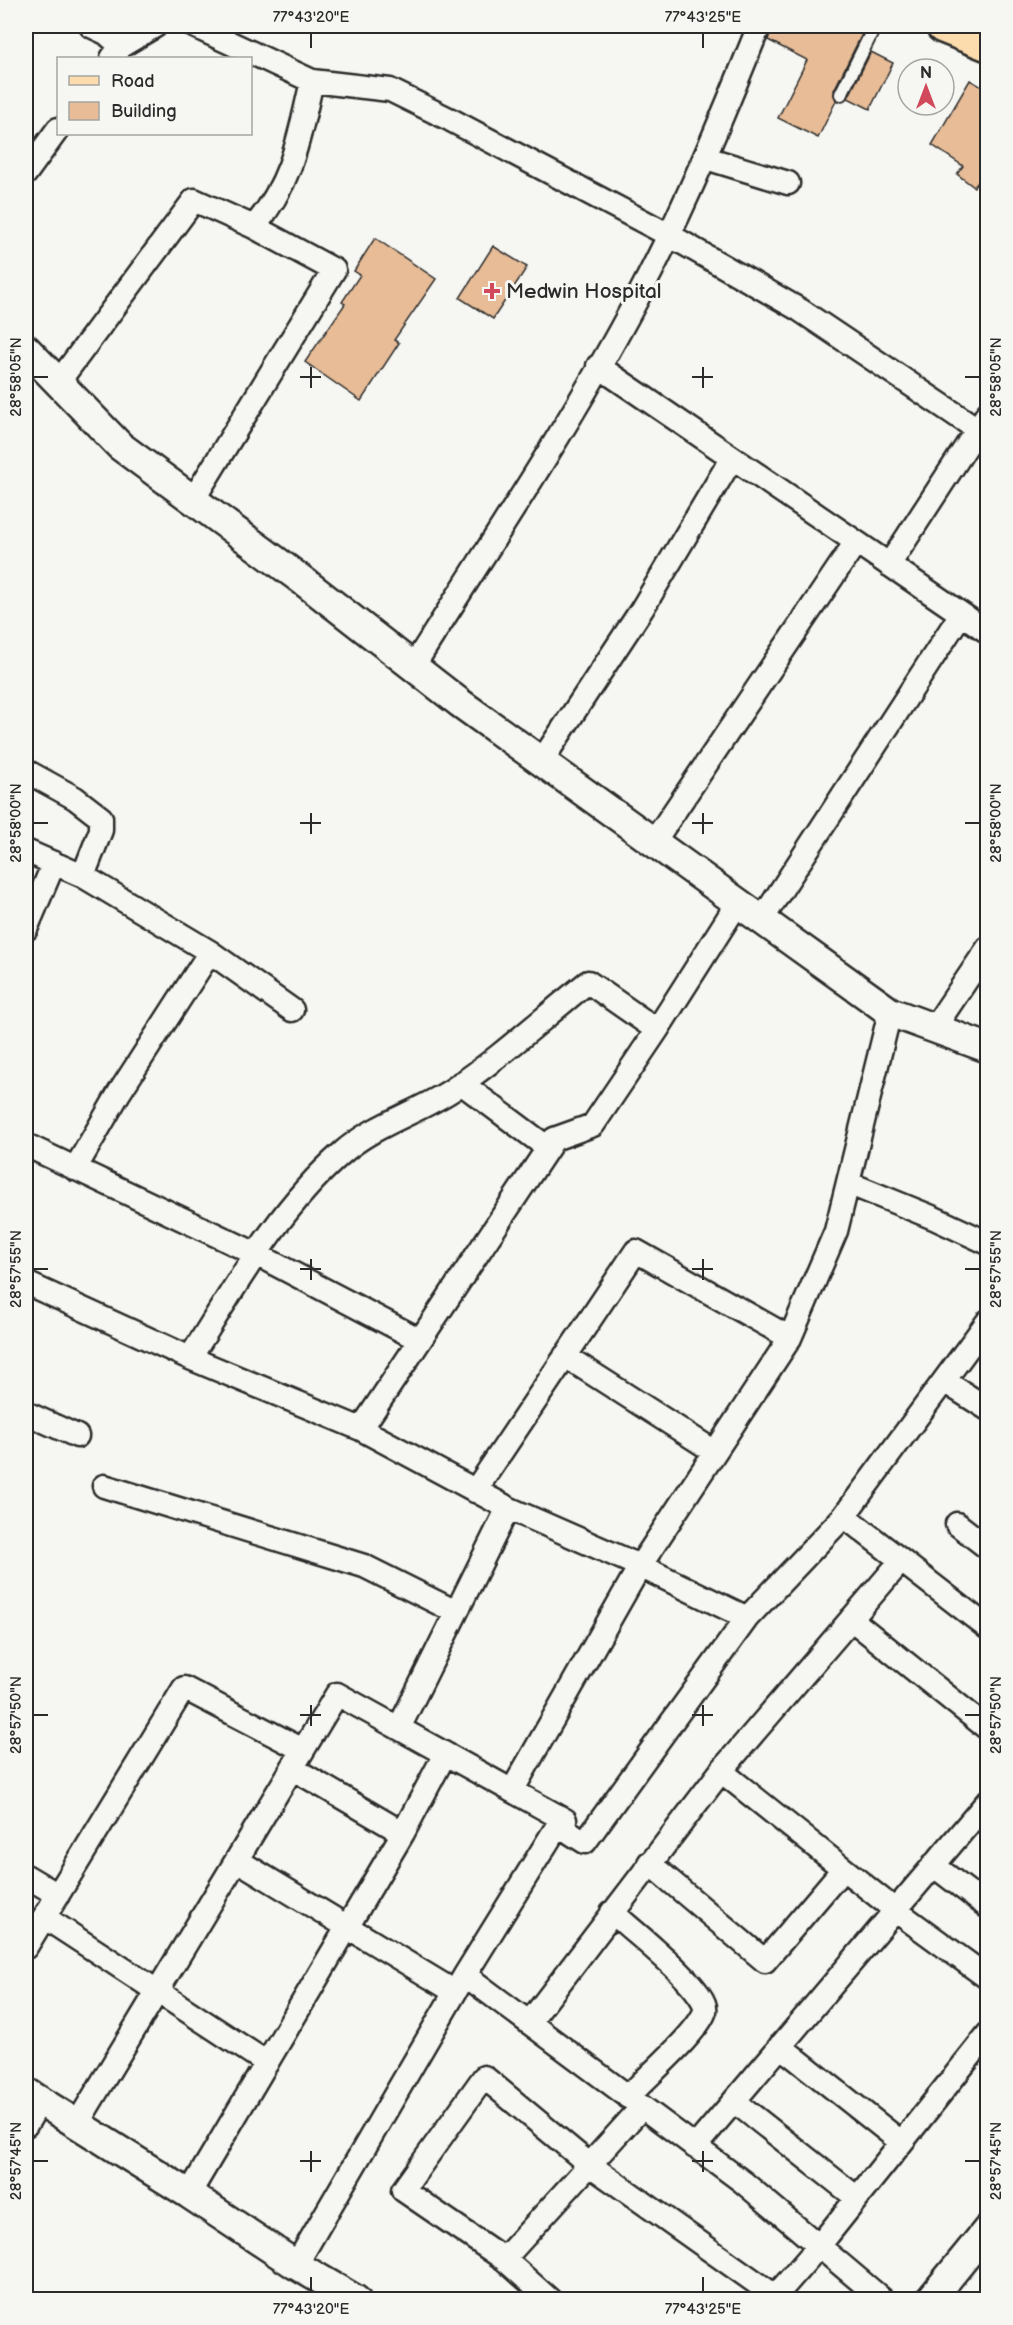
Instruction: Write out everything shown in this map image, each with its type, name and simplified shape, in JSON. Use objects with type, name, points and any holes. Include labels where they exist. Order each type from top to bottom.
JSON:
[{"type":"main road","points":[[943,26],[987,44]]},
{"type":"street","points":[[91,26],[106,33],[116,52],[155,26]]},
{"type":"street","points":[[194,26],[312,81],[390,90],[451,120],[669,234],[800,310],[982,421],[889,565]]},
{"type":"street","points":[[413,667],[637,299],[706,158],[759,26]]},
{"type":"street","points":[[254,227],[269,209],[294,163],[312,81]]},
{"type":"street","points":[[26,173],[57,130]]},
{"type":"street","points":[[706,158],[788,183]]},
{"type":"street","points":[[57,384],[194,200],[254,227],[334,270],[193,500]]},
{"type":"street","points":[[26,349],[57,384],[120,446],[413,667],[653,843],[890,1012],[987,1048]]},
{"type":"street","points":[[598,366],[987,632]]},
{"type":"street","points":[[542,762],[642,609],[732,458]]},
{"type":"street","points":[[653,843],[856,543]]},
{"type":"street","points":[[761,921],[961,614]]},
{"type":"street","points":[[26,771],[75,798],[101,818],[101,830],[83,876]]},
{"type":"street","points":[[26,851],[83,876],[210,952],[292,1010]]},
{"type":"street","points":[[26,929],[54,863]]},
{"type":"street","points":[[361,1429],[554,1139],[593,1125],[737,904]]},
{"type":"street","points":[[934,1028],[987,948]]},
{"type":"street","points":[[75,1169],[119,1093],[210,952]]},
{"type":"street","points":[[190,1358],[256,1254],[300,1196],[343,1152],[461,1083],[588,981],[657,1030]]},
{"type":"street","points":[[512,1791],[640,1566],[790,1338],[836,1231],[890,1012]]},
{"type":"street","points":[[461,1083],[548,1148]]},
{"type":"street","points":[[26,1145],[256,1254],[420,1340]]},
{"type":"street","points":[[848,1183],[934,1218],[987,1243]]},
{"type":"street","points":[[475,1491],[636,1251],[790,1338]]},
{"type":"street","points":[[26,1283],[190,1358],[361,1429],[508,1508],[640,1566],[747,1618]]},
{"type":"street","points":[[558,1826],[585,1842],[747,1618],[844,1516],[987,1321]]},
{"type":"street","points":[[566,1356],[715,1452]]},
{"type":"street","points":[[944,1381],[987,1409]]},
{"type":"street","points":[[26,1413],[77,1436]]},
{"type":"street","points":[[104,1486],[364,1566],[456,1612]]},
{"type":"street","points":[[399,1728],[508,1508]]},
{"type":"street","points":[[844,1516],[987,1628]]},
{"type":"street","points":[[957,1524],[987,1548]]},
{"type":"street","points":[[529,2023],[721,1771],[901,1561]]},
{"type":"street","points":[[851,1619],[987,1729]]},
{"type":"street","points":[[26,1947],[184,1688],[298,1759],[402,1833]]},
{"type":"street","points":[[77,2124],[337,1694],[565,1820],[558,1826],[460,1984],[296,2265]]},
{"type":"street","points":[[189,2194],[348,1928],[445,1754]]},
{"type":"street","points":[[721,1771],[895,1910],[987,1978]]},
{"type":"street","points":[[695,2147],[987,1801]]},
{"type":"street","points":[[237,1860],[348,1928],[460,1984],[529,2023],[743,2182],[883,2300]]},
{"type":"street","points":[[649,1863],[765,1961],[843,1869]]},
{"type":"street","points":[[933,1865],[987,1907]]},
{"type":"street","points":[[26,1876],[58,1894]]},
{"type":"street","points":[[504,2259],[590,2165],[635,2102],[693,2030],[705,2010],[705,2001],[690,1982],[612,1912]]},
{"type":"street","points":[[44,1917],[267,2063]]},
{"type":"street","points":[[550,2300],[504,2259],[403,2190],[484,2077],[590,2165],[774,2298],[819,2246],[987,2034]]},
{"type":"street","points":[[780,2046],[901,2142]]},
{"type":"street","points":[[26,2125],[33,2096],[189,2194],[343,2296]]},
{"type":"street","points":[[734,2101],[857,2198]]},
{"type":"street","points":[[930,2300],[987,2229]]},
{"type":"lane","points":[[841,94],[875,26]]},
{"type":"building","points":[[772,26],[843,26],[862,34],[834,90],[836,101],[818,138],[778,118],[807,60],[768,40]]},
{"type":"building","points":[[871,52],[893,63],[870,109],[848,98]]},
{"type":"building","points":[[970,80],[987,90],[987,171],[974,187],[957,174],[963,166],[932,145],[948,117],[956,117],[956,104]]},
{"type":"building","points":[[375,238],[436,279],[394,340],[399,343],[361,401],[305,362],[345,304],[342,302],[360,275],[354,271]]},
{"type":"building","points":[[493,246],[527,267],[493,319],[460,298]]},
{"type":"place","name":"Medwin Hospital","points":[[492,291]]}]
